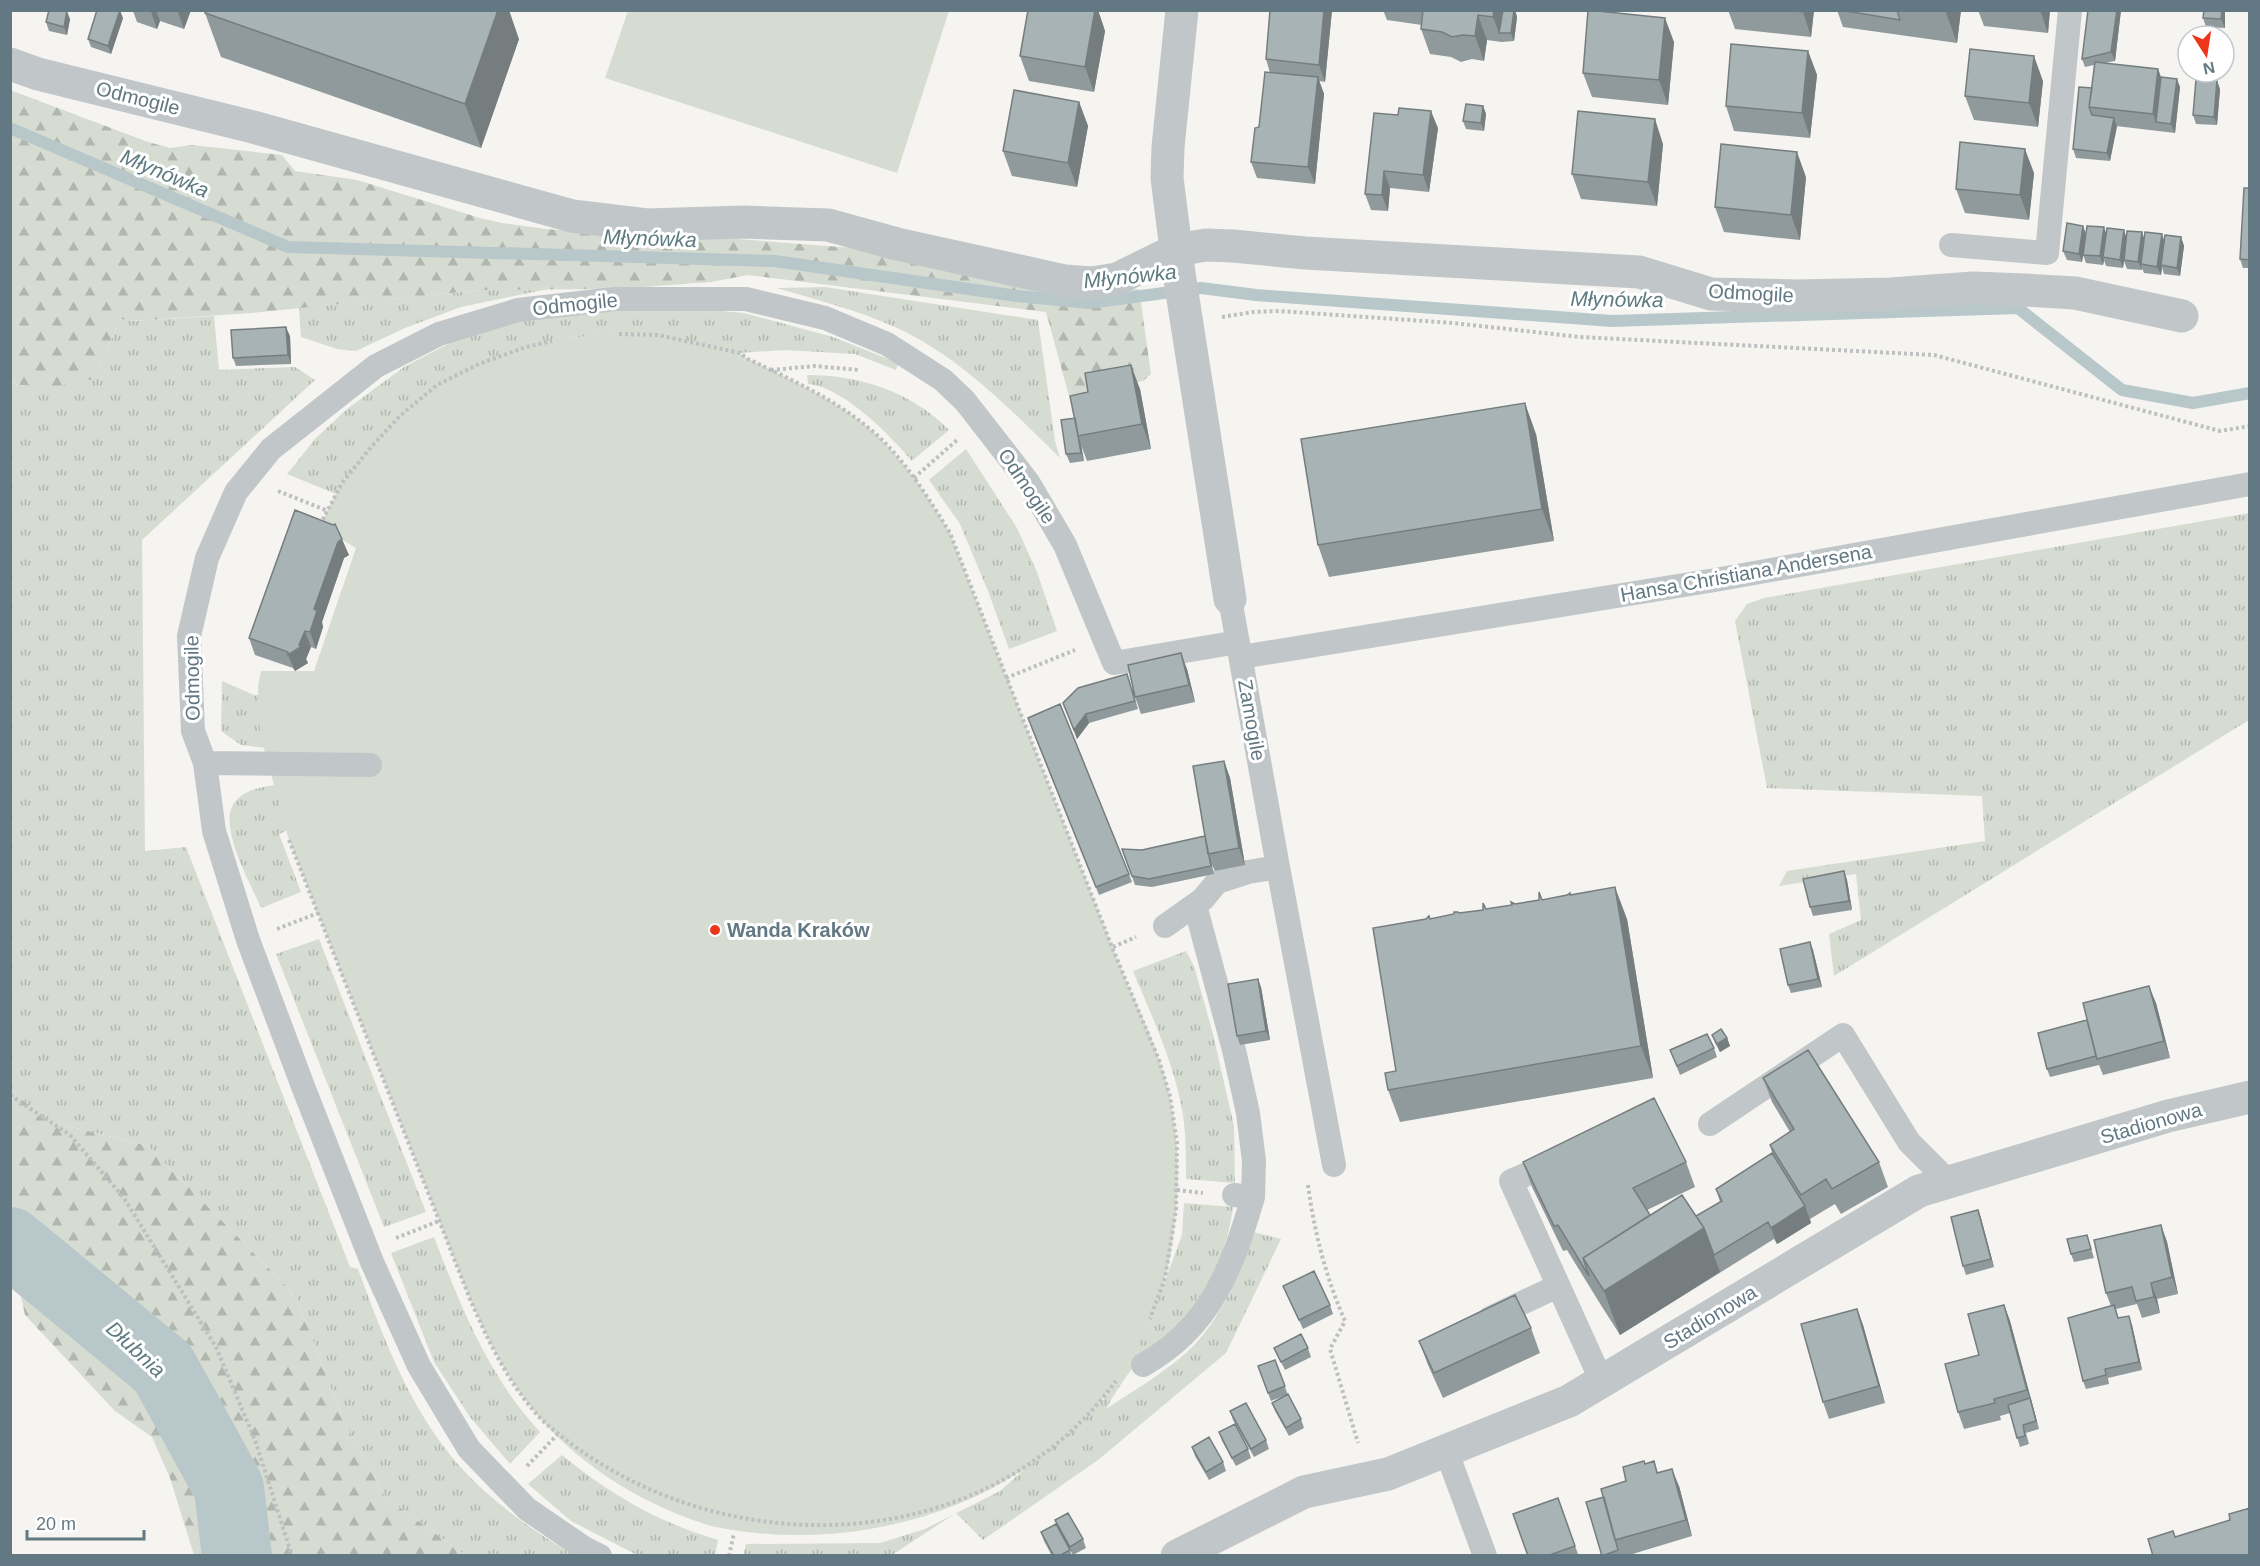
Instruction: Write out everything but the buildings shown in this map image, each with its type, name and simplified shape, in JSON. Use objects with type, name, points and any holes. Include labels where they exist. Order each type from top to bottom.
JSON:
[{"type":"street","points":[[1178,261],[1166,162],[1182,10]]},
{"type":"street","name":"Odmogile","points":[[10,64],[38,74],[253,127],[572,216],[647,225],[744,222],[828,225],[897,244],[1053,279],[1092,284],[1117,279],[1149,261],[1178,261],[1206,245],[1305,254],[1639,272],[1711,294],[1798,296],[1891,294],[1973,288],[2075,293],[2182,316]]},
{"type":"street","name":"Zamogile","points":[[1178,261],[1230,599]]},
{"type":"street","name":"Stadionowa","points":[[1177,1556],[1304,1492],[1388,1474],[1569,1401],[1918,1191],[2168,1116],[2250,1097]]},
{"type":"lane","points":[[1951,245],[2047,253],[2070,10]]},
{"type":"lane","name":"Odmogile","points":[[205,763],[193,731],[189,636],[207,558],[236,492],[271,449],[376,366],[439,334],[518,310],[615,299],[746,299],[825,318],[887,344],[943,380],[965,400],[1028,482],[1065,544],[1114,663],[1240,650]]},
{"type":"lane","name":"Hansa Christiana Andersena","points":[[1240,650],[1715,580],[2250,484]]},
{"type":"lane","name":"Zamogile","points":[[1230,599],[1334,1165]]},
{"type":"lane","points":[[370,765],[205,763],[214,831],[248,940],[304,1089],[372,1262],[419,1366],[469,1449],[527,1509],[584,1548],[600,1556]]},
{"type":"lane","points":[[1165,926],[1195,904],[1217,882],[1248,872],[1278,867]]},
{"type":"lane","points":[[1133,1368],[1165,1353],[1190,1330],[1211,1301],[1232,1264],[1244,1196],[1254,1161],[1248,1113],[1234,1050],[1195,904]]},
{"type":"lane","points":[[1710,1124],[1843,1035],[1909,1142],[1949,1182]]},
{"type":"lane","points":[[1582,1151],[1511,1181],[1602,1382]]},
{"type":"lane","points":[[1473,1326],[1558,1286]]},
{"type":"lane","points":[[1446,1450],[1485,1556]]},
{"type":"path","points":[[1186,321],[1279,311],[1453,322],[1580,337],[1934,355],[2220,431],[2250,426]]},
{"type":"path","points":[[617,334],[658,335],[740,353],[828,400],[865,425],[898,458],[925,492],[950,533],[1112,947],[1159,1060],[1170,1096],[1177,1143],[1176,1210],[1165,1278],[1149,1322]]},
{"type":"path","points":[[320,526],[342,483],[372,446],[400,415],[437,385],[478,364],[526,347],[556,340]]},
{"type":"path","points":[[770,370],[815,366],[867,370]]},
{"type":"path","points":[[914,478],[957,439]]},
{"type":"path","points":[[283,493],[328,511]]},
{"type":"path","points":[[1006,678],[1066,656]]},
{"type":"path","points":[[290,840],[439,1221],[491,1347],[512,1381],[541,1419],[572,1450]]},
{"type":"path","points":[[275,930],[318,913]]},
{"type":"path","points":[[1112,947],[1123,942]]},
{"type":"path","points":[[10,1095],[70,1135],[124,1198],[216,1347],[255,1440],[292,1556]]},
{"type":"path","points":[[1334,1165],[1308,1183],[1312,1212],[1334,1295],[1345,1321],[1330,1349],[1368,1478]]},
{"type":"path","points":[[1177,1190],[1184,1191]]},
{"type":"path","points":[[388,1242],[439,1221]]},
{"type":"path","points":[[1056,1450],[1133,1368]]},
{"type":"path","points":[[527,1466],[557,1434]]},
{"type":"path","points":[[725,1530],[745,1535]]},
{"type":"path","points":[[729,1556],[734,1533]]},
{"type":"green space","points":[[628,10],[949,11],[897,173],[605,78]]},
{"type":"green space","points":[[10,90],[148,142],[170,148],[192,145],[282,155],[295,171],[357,180],[502,223],[656,238],[698,236],[919,253],[1064,289],[1139,289],[1151,374],[1143,381],[1069,396],[1046,312],[748,275],[711,282],[614,289],[481,290],[251,313],[132,321],[121,319],[93,379],[52,386],[11,383]]},
{"type":"green space","points":[[825,287],[1038,320],[1055,441],[1060,458],[983,385],[941,353],[918,339],[867,316],[777,288]]},
{"type":"green space","points":[[548,289],[461,307],[405,328],[356,351],[337,349],[301,337],[299,308],[481,290]]},
{"type":"green space","points":[[697,309],[744,313],[833,337],[898,363],[896,370],[855,354],[784,350],[740,353],[658,335],[617,334],[567,338],[526,347],[479,364],[401,415],[372,446],[336,494],[287,474],[316,438],[347,409],[404,367],[467,334],[527,317],[575,310]]},
{"type":"green space","points":[[214,316],[219,370],[295,367],[315,380],[142,540],[145,851],[186,847],[350,1267],[358,1269],[395,1361],[417,1406],[444,1447],[471,1478],[520,1520],[574,1555],[465,1555],[385,1497],[342,1417],[296,1296],[148,1146],[44,1120],[11,1089],[10,383],[24,386],[93,379],[121,319],[133,321]]},
{"type":"green space","name":"Wanda Kraków","points":[[617,334],[659,335],[740,353],[852,415],[878,436],[912,475],[950,533],[1105,928],[1152,1039],[1170,1096],[1176,1134],[1178,1173],[1171,1254],[1165,1279],[1138,1347],[1098,1405],[1048,1453],[989,1490],[923,1516],[854,1531],[782,1535],[711,1526],[663,1508],[618,1484],[576,1453],[539,1417],[518,1390],[500,1361],[470,1299],[289,840],[260,734],[258,686],[261,671],[314,671],[356,548],[319,526],[343,482],[374,442],[400,415],[426,393],[485,361],[517,349],[550,341]]},
{"type":"green space","points":[[807,375],[846,378],[884,388],[919,405],[949,430],[912,461],[865,414],[836,394],[822,387],[808,384]]},
{"type":"green space","points":[[966,449],[1017,528],[1037,572],[1057,631],[1009,649],[960,524],[929,480]]},
{"type":"green space","points":[[2249,513],[2249,720],[1834,976],[1829,934],[1861,920],[1856,874],[1779,886],[1787,871],[1985,841],[1982,796],[1767,788],[1735,621],[1747,604],[1764,598]]},
{"type":"green space","points":[[222,681],[254,695],[295,693],[323,755],[241,745],[221,731]]},
{"type":"green space","points":[[273,785],[347,785],[358,801],[279,834],[301,892],[261,908],[235,847],[230,826],[231,809],[240,797],[255,789]]},
{"type":"green space","points":[[319,939],[426,1212],[384,1227],[276,954]]},
{"type":"green space","points":[[1186,951],[1194,966],[1213,1034],[1234,1126],[1235,1183],[1186,1179],[1185,1131],[1179,1096],[1162,1042],[1133,971]]},
{"type":"green space","points":[[11,1089],[44,1120],[148,1146],[296,1296],[342,1417],[385,1497],[465,1555],[194,1555],[170,1478],[152,1437],[115,1411],[25,1315],[18,1283],[19,1249],[11,1226]]},
{"type":"green space","points":[[1184,1203],[1233,1207],[1226,1239],[1215,1271],[1199,1302],[1179,1328],[1145,1352],[1106,1409],[1167,1368],[1198,1341],[1227,1297],[1242,1265],[1253,1232],[1281,1239],[1226,1353],[1098,1460],[983,1540],[956,1513],[1000,1491],[1103,1400],[1129,1362],[1150,1322],[1182,1235]]},
{"type":"green space","points":[[434,1237],[466,1315],[491,1364],[505,1388],[540,1432],[510,1464],[470,1417],[434,1362],[391,1253]]},
{"type":"green space","points":[[562,1455],[598,1483],[636,1506],[675,1525],[718,1540],[715,1555],[637,1555],[571,1521],[528,1484]]},
{"type":"green space","points":[[954,1514],[892,1555],[743,1556],[746,1544],[880,1543],[925,1529]]},
{"type":"waterway","name":"Młynówka","points":[[10,128],[288,247],[775,261],[1017,296],[1089,303],[1201,288],[1256,295],[1612,321],[2018,308],[2122,390],[2193,403],[2250,393]]},
{"type":"waterway","name":"Dłubnia","points":[[10,1242],[163,1368],[229,1488],[237,1556]]},
{"type":"place","name":"Wanda Kraków","points":[[715,930]]}]
